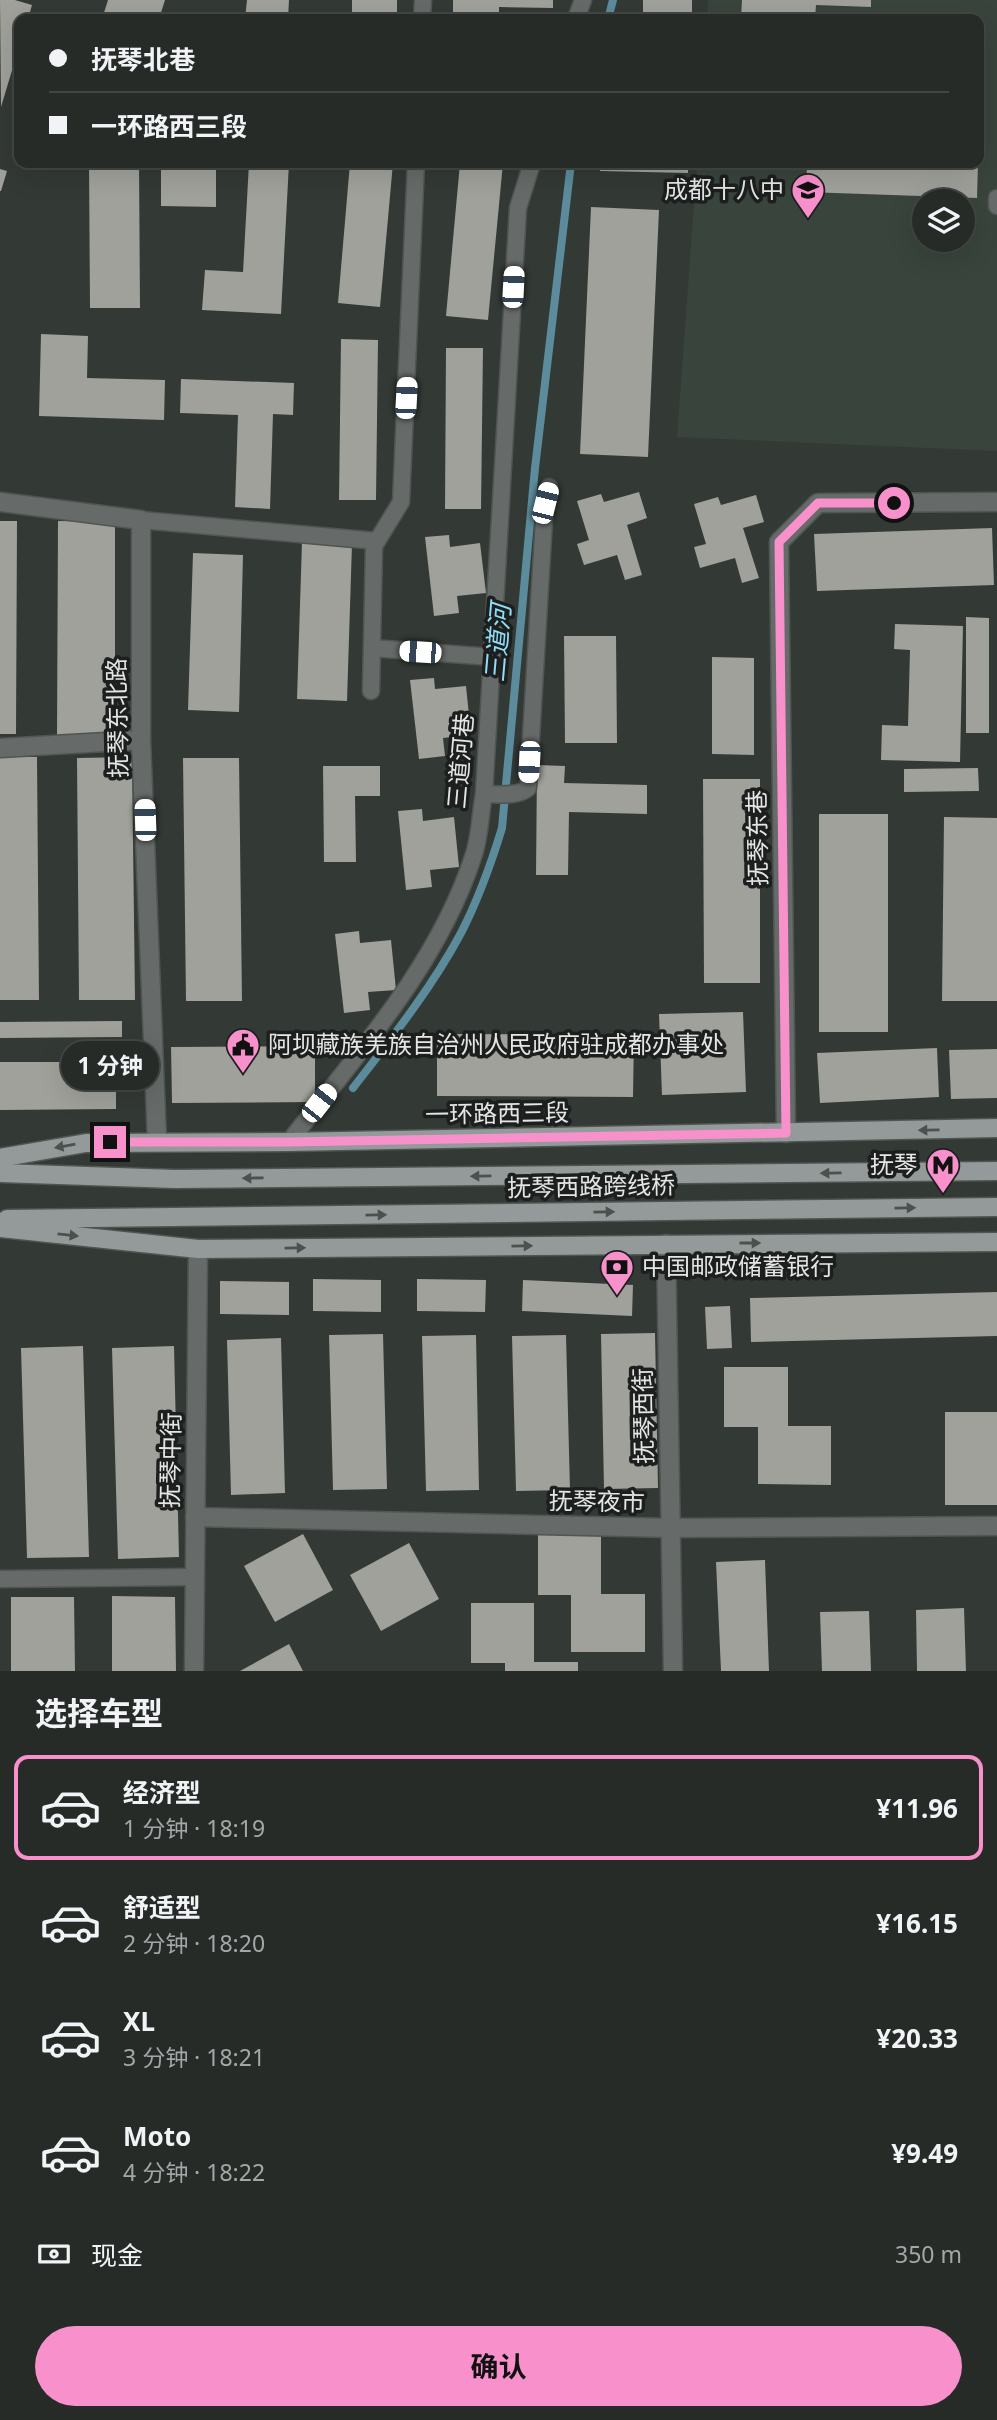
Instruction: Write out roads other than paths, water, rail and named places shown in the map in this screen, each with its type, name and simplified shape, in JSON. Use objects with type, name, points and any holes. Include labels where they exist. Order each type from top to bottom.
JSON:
[{"type":"main road","name":"一环路西三段","points":[[0,1158],[86,1143],[289,1142],[997,1128]]},
{"type":"main road","name":"抚琴西路跨线桥","points":[[0,1172],[175,1179],[997,1171]]},
{"type":"main road","name":"抚琴西路跨线桥","points":[[0,1219],[997,1207]]},
{"type":"main road","points":[[0,1228],[198,1249],[997,1242]]},
{"type":"street","points":[[0,502],[141,520]]},
{"type":"street","name":"抚琴东巷","points":[[786,1133],[779,542],[818,503],[997,502]]},
{"type":"street","name":"抚琴东北路","points":[[141,520],[141,740],[158,1141]]},
{"type":"street","points":[[0,748],[141,740]]},
{"type":"street","name":"抚琴西街","points":[[666,1244],[673,1671]]},
{"type":"street","name":"抚琴中街","points":[[194,1671],[198,1249]]},
{"type":"street","name":"抚琴夜市","points":[[195,1517],[671,1528],[997,1526]]},
{"type":"lane","points":[[371,691],[374,546],[395,516],[401,502],[416,168]]},
{"type":"lane","name":"三道河巷","points":[[289,1142],[406,987],[444,926],[474,856],[488,794],[492,657],[518,208],[530,168]]},
{"type":"lane","points":[[997,198],[997,206]]},
{"type":"lane","points":[[488,794],[519,793],[528,788],[545,503],[549,487]]},
{"type":"lane","points":[[141,520],[377,541]]},
{"type":"lane","points":[[372,648],[492,657]]},
{"type":"lane","points":[[0,1579],[194,1577]]},
{"type":"waterway","name":"三道河","points":[[609,14],[613,0]]},
{"type":"waterway","name":"三道河","points":[[353,1088],[410,1013],[449,954],[479,895],[502,828],[535,468],[570,168]]},
{"type":"place","name":"成都十八中","points":[[808,220]]},
{"type":"place","name":"阿坝藏族羌族自治州人民政府驻成都办事处","points":[[243,1075]]},
{"type":"place","name":"抚琴","points":[[943,1195]]},
{"type":"place","name":"中国邮政储蓄银行","points":[[617,1297]]}]
